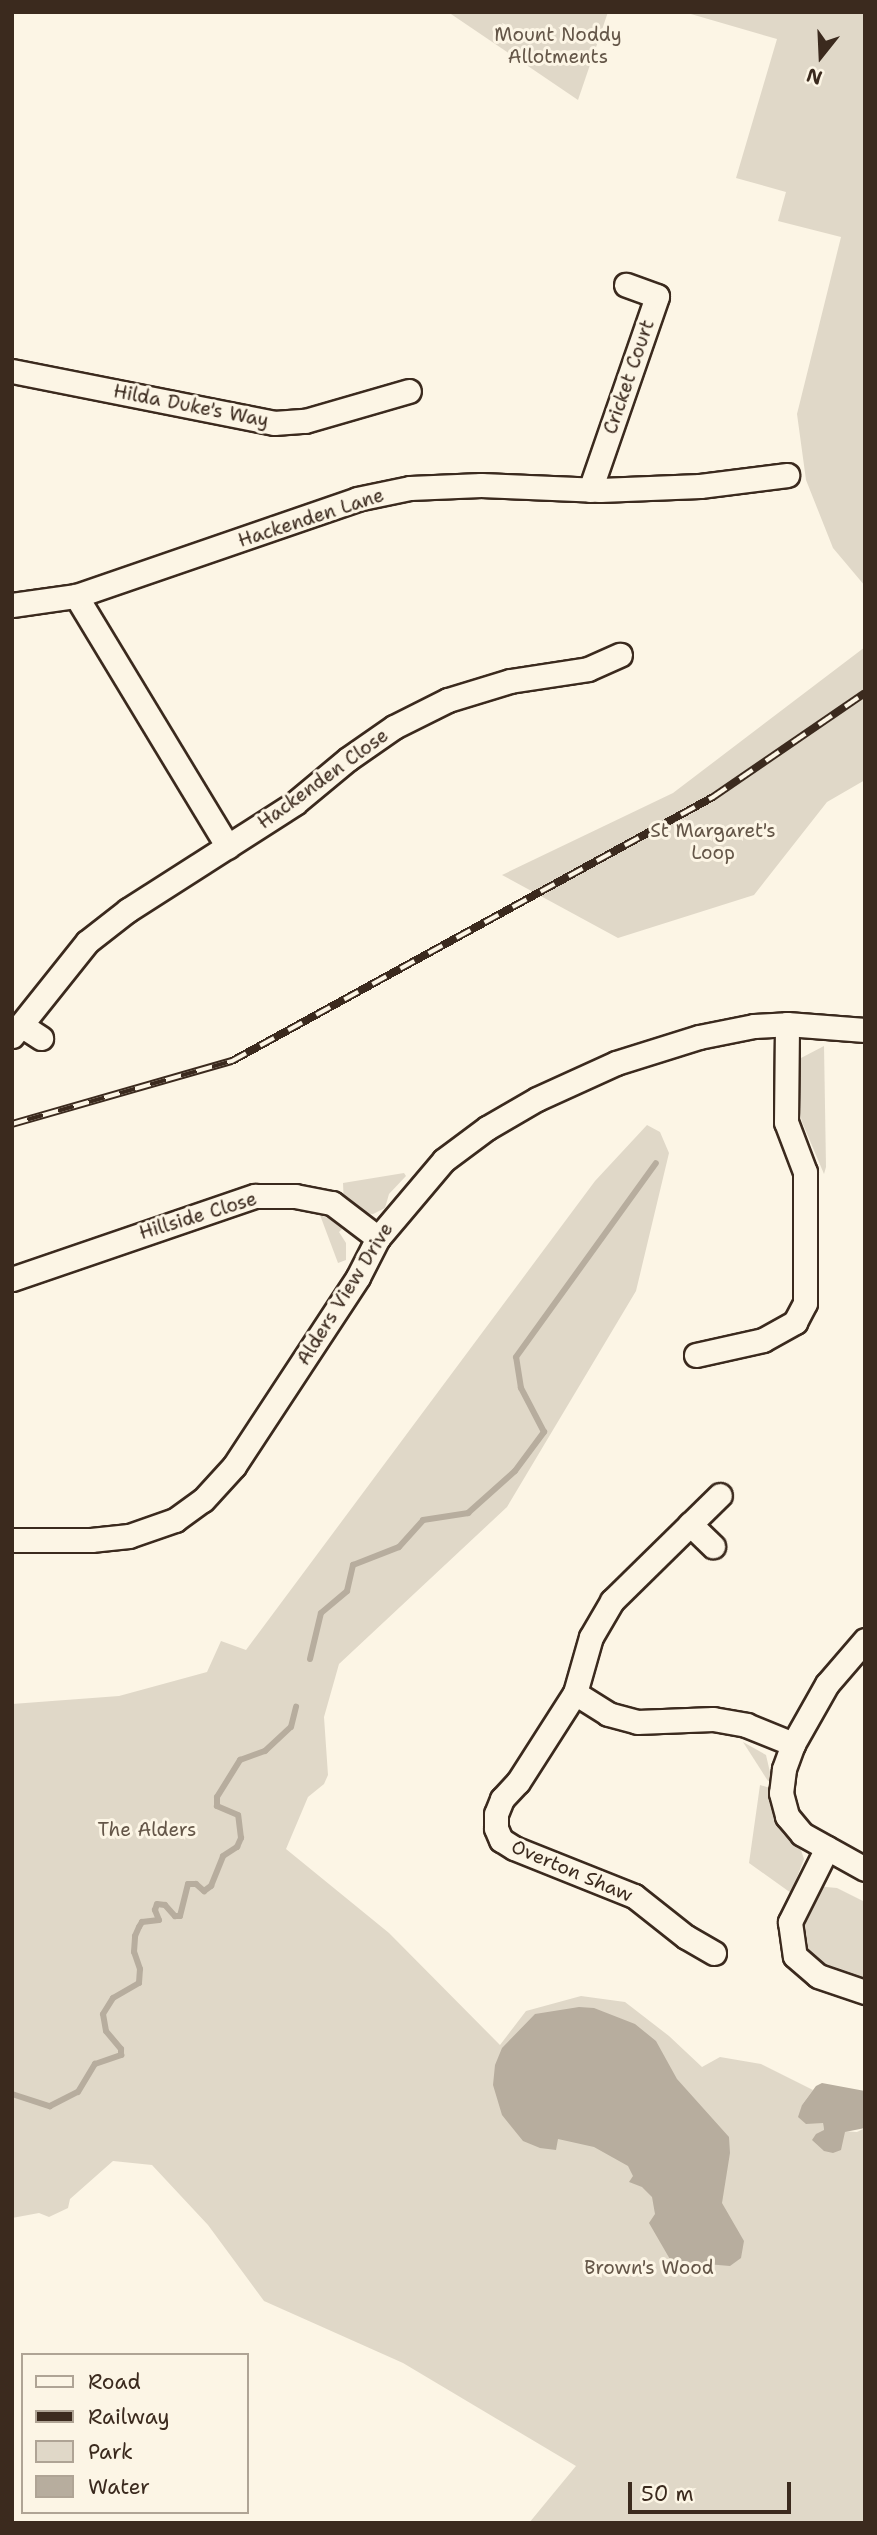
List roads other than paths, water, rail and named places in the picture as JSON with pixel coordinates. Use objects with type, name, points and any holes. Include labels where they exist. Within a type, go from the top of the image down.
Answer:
[{"type":"street","name":"Cricket Court","points":[[590,490],[657,296],[626,285]]},
{"type":"street","name":"Hilda Duke's Way","points":[[12,371],[274,423],[305,421],[409,391]]},
{"type":"street","name":"Hackenden Lane","points":[[12,605],[76,596],[357,499],[410,488],[457,486],[590,490],[700,486],[787,475]]},
{"type":"street","points":[[76,596],[228,847]]},
{"type":"street","name":"Hackenden Close","points":[[41,1038],[17,1030],[88,942],[128,910],[295,803],[348,759],[394,727],[448,700],[510,681],[588,669],[620,655]]},
{"type":"street","points":[[696,1355],[763,1340],[795,1322],[804,1303],[805,1172],[786,1122],[787,1024]]},
{"type":"street","name":"Alders View Drive","points":[[12,1539],[90,1540],[129,1536],[175,1520],[203,1500],[234,1466],[358,1277],[378,1238],[444,1160],[487,1128],[537,1099],[616,1063],[699,1037],[754,1026],[787,1024],[865,1030]]},
{"type":"street","name":"Hillside Close","points":[[12,1279],[255,1196],[295,1196],[332,1203],[378,1238]]},
{"type":"street","name":"Overton Shaw","points":[[714,1953],[686,1937],[634,1896],[501,1840],[496,1828],[496,1814],[502,1799],[518,1782],[575,1693],[591,1637],[612,1601],[720,1495]]},
{"type":"street","points":[[690,1524],[713,1546]]},
{"type":"street","points":[[865,1640],[827,1684],[793,1744],[783,1769],[781,1793],[787,1816],[802,1834],[865,1869]]},
{"type":"street","points":[[575,1693],[608,1714],[637,1722],[713,1719],[746,1725],[793,1744]]},
{"type":"street","points":[[827,1848],[790,1922],[795,1956],[818,1976],[865,1992]]},
{"type":"water","points":[[579,2007],[594,2008],[635,2024],[656,2041],[677,2079],[729,2137],[730,2153],[722,2203],[744,2241],[741,2258],[730,2266],[671,2261],[649,2223],[655,2214],[652,2197],[642,2187],[629,2182],[633,2176],[628,2166],[594,2147],[558,2139],[556,2150],[540,2148],[523,2141],[502,2115],[493,2085],[495,2065],[502,2048],[535,2014]]},
{"type":"water","points":[[822,2083],[865,2091],[865,2128],[845,2132],[841,2150],[833,2153],[824,2151],[812,2140],[824,2130],[823,2123],[806,2124],[798,2117],[802,2105],[816,2086]]},
{"type":"waterway","points":[[310,1659],[321,1613],[347,1591],[353,1565],[399,1547],[423,1520],[468,1513],[515,1471],[544,1432],[521,1388],[516,1357],[656,1163]]},
{"type":"waterway","points":[[12,2094],[50,2106],[78,2092],[95,2064],[121,2055],[121,2049],[106,2031],[103,2014],[113,1998],[139,1983],[140,1969],[134,1952],[135,1936],[139,1927],[142,1922],[159,1920],[155,1910],[157,1904],[165,1905],[175,1916],[180,1916],[188,1884],[196,1884],[204,1891],[211,1886],[223,1856],[237,1847],[241,1838],[238,1815],[217,1806],[217,1797],[240,1760],[265,1751],[291,1727],[296,1707]]},
{"type":"railway","points":[[12,1124],[232,1061],[713,797],[865,693]]},
{"type":"park label","name":"Mount Noddy Allotments","points":[[558,46]]},
{"type":"park label","name":"St Margaret's Loop","points":[[713,842]]},
{"type":"park label","name":"The Alders","points":[[147,1830]]},
{"type":"park label","name":"Brown's Wood","points":[[649,2268]]}]
